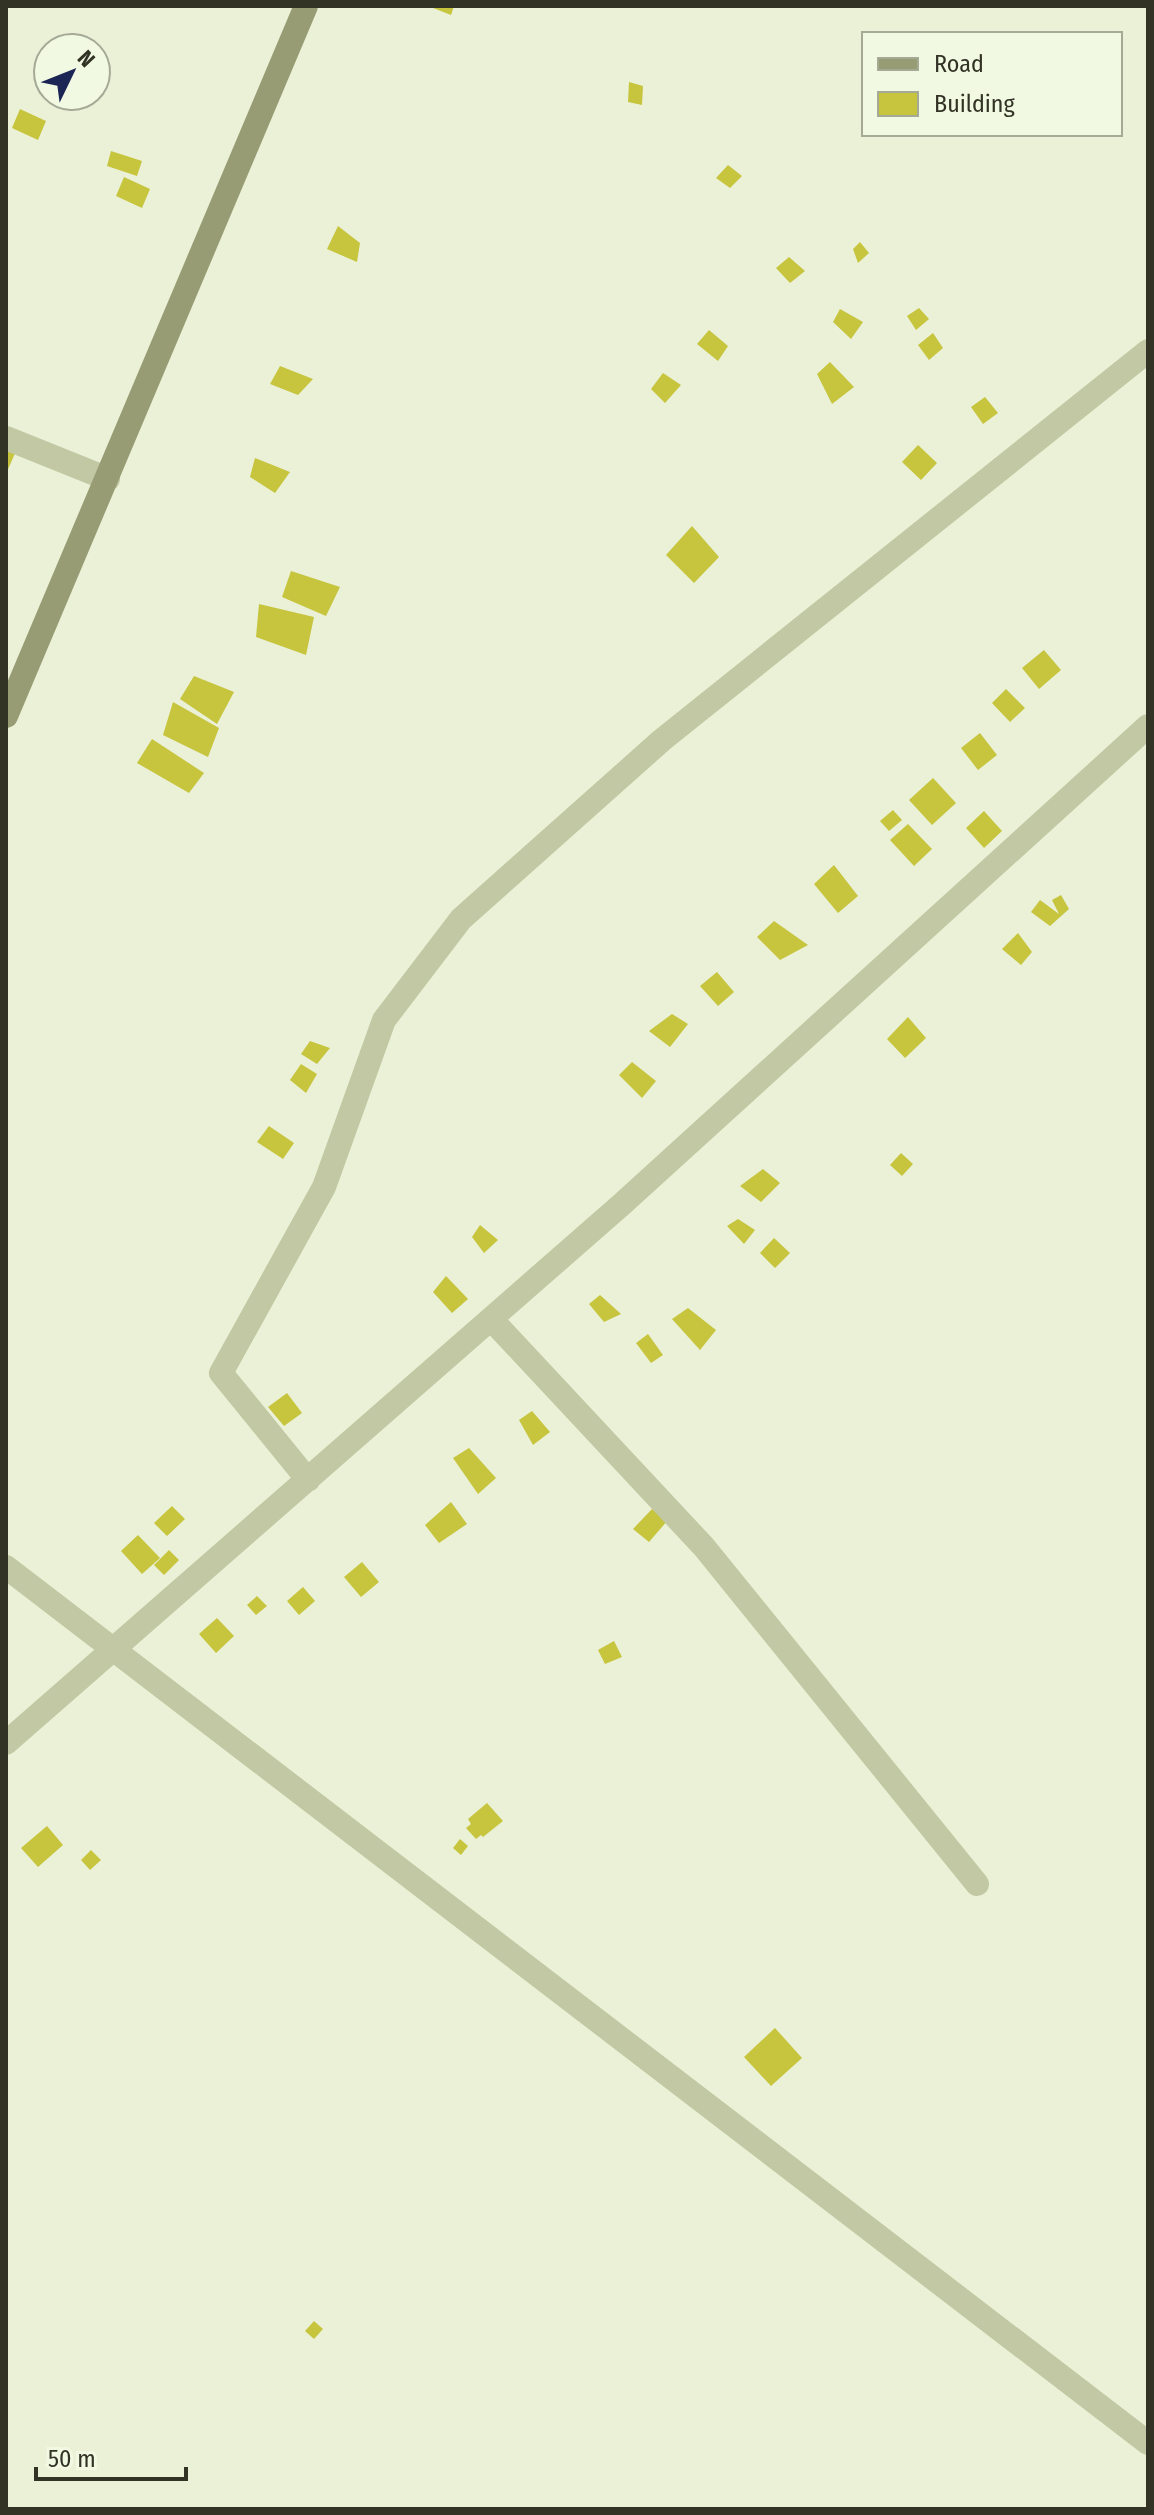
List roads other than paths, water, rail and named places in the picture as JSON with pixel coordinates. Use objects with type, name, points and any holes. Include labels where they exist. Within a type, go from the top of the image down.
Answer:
[{"type":"main road","points":[[6,716],[306,6]]},
{"type":"street","points":[[308,1480],[221,1373],[324,1187],[384,1020],[461,919],[662,740],[1148,351]]},
{"type":"street","points":[[6,438],[108,479]]},
{"type":"street","points":[[6,1743],[116,1651],[491,1319],[1148,726]]},
{"type":"street","points":[[491,1319],[704,1547],[977,1884]]},
{"type":"street","points":[[6,1567],[1148,2443]]}]
